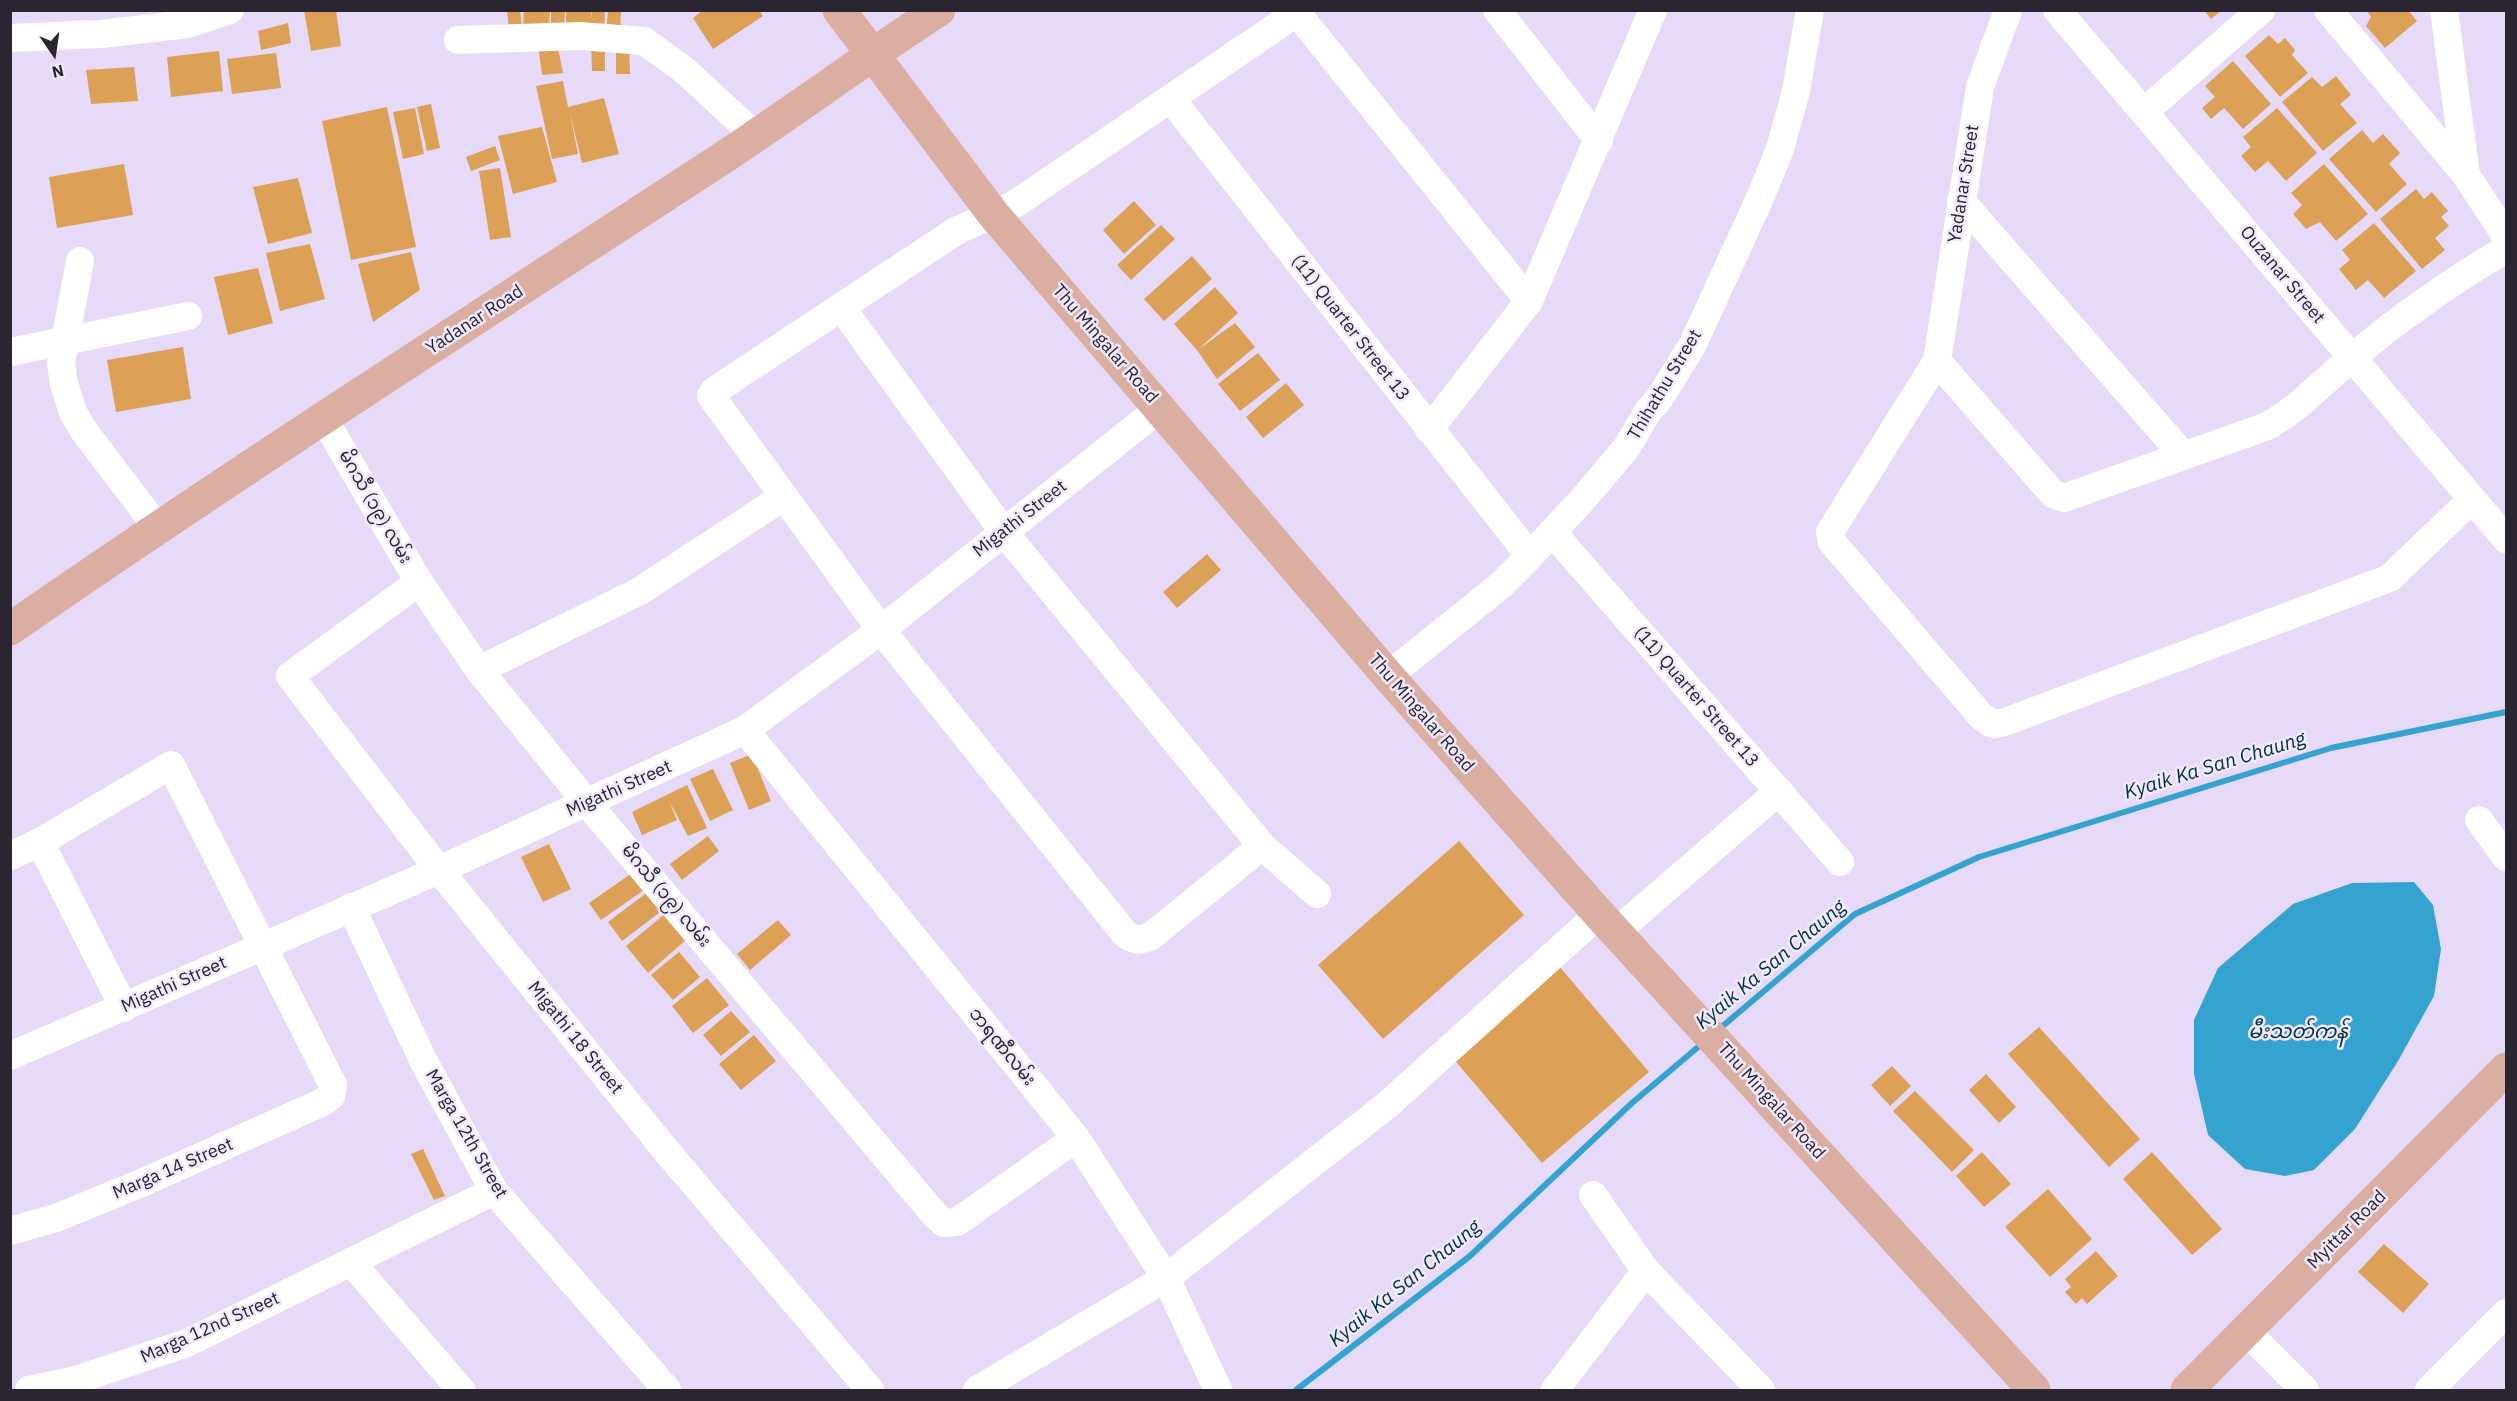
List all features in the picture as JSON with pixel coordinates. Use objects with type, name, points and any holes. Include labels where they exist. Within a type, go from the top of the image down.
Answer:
[{"type":"main road","name":"Thu Mingalar Road","points":[[839,10],[994,215],[1388,676],[1608,923],[2034,1390]]},
{"type":"main road","name":"Yadanar Road","points":[[10,629],[157,527],[756,136],[872,53],[939,10]]},
{"type":"main road","name":"Myittar Road","points":[[2187,1390],[2506,1069]]},
{"type":"street","points":[[10,38],[101,34],[230,10]]},
{"type":"street","points":[[1497,10],[1599,141]]},
{"type":"street","points":[[1429,430],[1529,301],[1653,10]]},
{"type":"street","name":"Thihathu Street","points":[[1388,676],[1501,585],[1584,498],[1627,447],[1692,346],[1780,149],[1796,91],[1810,10]]},
{"type":"street","name":"Yadanar Street","points":[[1936,361],[1980,87],[2008,10]]},
{"type":"street","name":"Ouzanar Street","points":[[2057,10],[2506,539]]},
{"type":"street","points":[[2144,112],[2261,10]]},
{"type":"street","points":[[2328,10],[2466,175],[2506,236]]},
{"type":"street","points":[[2444,10],[2466,175]]},
{"type":"street","points":[[1262,846],[1150,937],[1137,940],[1126,935],[881,630],[711,396],[714,391],[956,231],[1015,204],[1299,12],[1529,301]]},
{"type":"street","points":[[459,40],[580,36],[644,41],[684,70],[756,136]]},
{"type":"street","name":"(11) Quarter Street 13","points":[[1171,99],[1530,556]]},
{"type":"street","points":[[1961,201],[2184,455]]},
{"type":"street","points":[[2472,499],[2390,578],[2002,723],[1992,724],[1981,716],[1832,542],[1830,532],[1936,361],[2058,498],[2070,497],[2265,427],[2283,418],[2352,357],[2455,280],[2506,249]]},
{"type":"street","points":[[80,261],[61,363],[64,384],[73,412],[101,456],[157,527]]},
{"type":"street","points":[[841,307],[1003,531],[1262,846],[1317,894]]},
{"type":"street","points":[[10,352],[188,316]]},
{"type":"street","name":"Migathi Street","points":[[10,1056],[439,870],[745,730],[881,630],[1160,408]]},
{"type":"street","name":"မိဂသီ (၁၉) လမ်း","points":[[324,419],[419,582],[479,669],[588,803],[927,1206],[944,1222],[957,1222],[1076,1138]]},
{"type":"street","points":[[479,669],[633,595],[783,497]]},
{"type":"street","name":"(11) Quarter Street 13","points":[[1552,532],[1840,862]]},
{"type":"street","name":"Migathi 18 Street","points":[[419,582],[290,676],[439,870],[668,1152],[870,1390]]},
{"type":"street","name":"ဘရဏီလမ်း","points":[[745,730],[1076,1138],[1166,1278],[1218,1390]]},
{"type":"street","points":[[10,856],[40,842],[171,765],[260,946]]},
{"type":"street","points":[[977,1390],[1166,1278],[1386,1106],[1608,923],[1779,791]]},
{"type":"street","points":[[2479,820],[2506,857]]},
{"type":"street","points":[[40,842],[124,1008]]},
{"type":"street","name":"Marga 12th Street","points":[[351,907],[423,1060],[494,1191],[666,1390]]},
{"type":"street","name":"Marga 14 Street","points":[[10,1232],[66,1214],[144,1182],[271,1126],[332,1096],[333,1085],[260,946]]},
{"type":"street","name":"Marga 12nd Street","points":[[29,1390],[76,1380],[187,1343],[494,1191]]},
{"type":"street","points":[[1593,1195],[1646,1271],[1761,1390]]},
{"type":"street","points":[[351,1262],[461,1390]]},
{"type":"street","points":[[1555,1390],[1646,1271]]},
{"type":"street","points":[[2429,1390],[2506,1313]]},
{"type":"street","points":[[2246,1331],[2305,1390]]},
{"type":"water","name":"မီးသတ်ကန်","points":[[2414,882],[2433,905],[2441,949],[2434,996],[2398,1061],[2355,1129],[2314,1170],[2285,1176],[2245,1169],[2208,1135],[2194,1074],[2194,1020],[2218,968],[2293,904],[2352,883]]},
{"type":"building","points":[[304,10],[336,10],[341,46],[311,51]]},
{"type":"building","points":[[507,10],[520,10],[522,29],[509,31]]},
{"type":"building","points":[[524,10],[550,10],[549,28],[523,26]]},
{"type":"building","points":[[551,10],[565,10],[564,31],[551,32]]},
{"type":"building","points":[[566,10],[591,10],[591,18],[592,10],[605,10],[604,34],[566,33]]},
{"type":"building","points":[[608,10],[621,10],[620,36],[606,35]]},
{"type":"building","points":[[703,10],[759,10],[763,16],[713,49],[693,18]]},
{"type":"building","points":[[2204,10],[2222,10],[2211,19]]},
{"type":"building","points":[[2366,10],[2408,10],[2417,21],[2385,48],[2366,26],[2371,17]]},
{"type":"building","points":[[288,23],[291,43],[261,50],[258,31]]},
{"type":"building","points":[[2269,35],[2278,44],[2285,38],[2295,50],[2292,55],[2308,73],[2280,97],[2245,56]]},
{"type":"building","points":[[591,42],[605,42],[605,71],[592,71]]},
{"type":"building","points":[[557,43],[563,73],[542,75],[538,44]]},
{"type":"building","points":[[616,45],[629,45],[630,74],[616,74]]},
{"type":"building","points":[[219,51],[223,91],[171,97],[167,57]]},
{"type":"building","points":[[276,53],[281,88],[232,94],[227,59]]},
{"type":"building","points":[[2233,61],[2271,104],[2243,129],[2224,108],[2211,119],[2202,108],[2215,97],[2205,86]]},
{"type":"building","points":[[134,67],[138,101],[91,104],[86,70]]},
{"type":"building","points":[[2336,76],[2351,95],[2340,104],[2357,123],[2323,151],[2282,102],[2312,77],[2322,87]]},
{"type":"building","points":[[563,81],[568,107],[604,98],[619,154],[582,163],[570,113],[578,154],[552,159],[536,86]]},
{"type":"building","points":[[431,104],[440,148],[427,151],[417,107]]},
{"type":"building","points":[[387,107],[416,247],[351,260],[322,121]]},
{"type":"building","points":[[415,108],[424,154],[403,159],[393,112]]},
{"type":"building","points":[[2277,108],[2317,153],[2286,181],[2268,161],[2255,172],[2241,156],[2251,147],[2243,137]]},
{"type":"building","points":[[542,127],[557,182],[513,194],[498,136]]},
{"type":"building","points":[[2362,130],[2373,143],[2383,134],[2400,153],[2389,164],[2407,184],[2376,212],[2329,159]]},
{"type":"building","points":[[495,146],[500,160],[471,171],[466,157]]},
{"type":"building","points":[[124,164],[133,215],[57,228],[49,177]]},
{"type":"building","points":[[2324,164],[2368,214],[2336,241],[2320,222],[2306,229],[2293,214],[2302,205],[2291,193]]},
{"type":"building","points":[[500,168],[511,237],[490,240],[479,171]]},
{"type":"building","points":[[298,178],[312,233],[268,244],[253,187]]},
{"type":"building","points":[[2416,189],[2424,199],[2432,192],[2448,211],[2441,217],[2449,226],[2435,238],[2445,250],[2422,269],[2380,219]]},
{"type":"building","points":[[1134,201],[1156,225],[1124,254],[1103,230]]},
{"type":"building","points":[[2374,223],[2416,271],[2384,298],[2368,280],[2356,290],[2339,269],[2350,260],[2342,250]]},
{"type":"building","points":[[1161,225],[1175,239],[1131,280],[1117,265]]},
{"type":"building","points":[[310,244],[325,299],[280,311],[266,253]]},
{"type":"building","points":[[411,252],[420,290],[373,322],[358,264]]},
{"type":"building","points":[[1192,256],[1212,279],[1164,321],[1144,299]]},
{"type":"building","points":[[258,268],[273,323],[228,335],[214,277]]},
{"type":"building","points":[[1215,287],[1238,313],[1199,349],[1235,323],[1255,347],[1217,379],[1197,350],[1174,324]]},
{"type":"building","points":[[183,347],[191,399],[116,412],[107,360]]},
{"type":"building","points":[[1258,353],[1280,380],[1240,411],[1218,384]]},
{"type":"building","points":[[1286,383],[1304,405],[1263,438],[1246,417]]},
{"type":"building","points":[[1207,554],[1221,570],[1177,608],[1163,592]]},
{"type":"building","points":[[752,754],[771,801],[749,810],[730,763]]},
{"type":"building","points":[[713,769],[733,810],[710,821],[690,779]]},
{"type":"building","points":[[687,785],[707,828],[688,836],[669,801],[677,820],[642,835],[632,812]]},
{"type":"building","points":[[708,836],[719,851],[682,880],[670,864]]},
{"type":"building","points":[[1459,841],[1524,915],[1383,1039],[1318,965]]},
{"type":"building","points":[[549,844],[571,889],[543,902],[521,857]]},
{"type":"building","points":[[632,873],[644,890],[601,920],[589,903]]},
{"type":"building","points":[[649,891],[663,910],[622,941],[608,922]]},
{"type":"building","points":[[666,913],[687,939],[648,973],[626,946]]},
{"type":"building","points":[[778,920],[791,935],[750,970],[737,954]]},
{"type":"building","points":[[679,952],[700,977],[673,1000],[651,975]]},
{"type":"building","points":[[1559,966],[1649,1072],[1542,1163],[1452,1057]]},
{"type":"building","points":[[707,978],[729,1005],[693,1033],[672,1006]]},
{"type":"building","points":[[731,1011],[750,1032],[721,1056],[703,1035]]},
{"type":"building","points":[[2039,1027],[2140,1139],[2109,1167],[2008,1054]]},
{"type":"building","points":[[754,1035],[776,1061],[741,1090],[719,1064]]},
{"type":"building","points":[[1892,1066],[1911,1086],[1890,1106],[1871,1085]]},
{"type":"building","points":[[1986,1074],[2016,1107],[1999,1123],[1969,1090]]},
{"type":"building","points":[[1915,1091],[1974,1150],[1952,1172],[1893,1111]]},
{"type":"building","points":[[423,1149],[445,1196],[434,1200],[411,1154]]},
{"type":"building","points":[[1982,1152],[2011,1184],[1984,1207],[1956,1176]]},
{"type":"building","points":[[2152,1152],[2222,1229],[2192,1255],[2123,1179]]},
{"type":"building","points":[[2048,1189],[2092,1239],[2050,1277],[2005,1227]]},
{"type":"building","points":[[2384,1244],[2429,1284],[2403,1313],[2358,1272]]},
{"type":"building","points":[[2096,1251],[2118,1276],[2087,1304],[2082,1298],[2076,1304],[2065,1292],[2071,1287],[2065,1279]]},
{"type":"waterway","name":"Kyaik Ka San Chaung","points":[[1718,1030],[1855,914],[1979,857],[2331,748],[2506,712]]},
{"type":"waterway","name":"Kyaik Ka San Chaung","points":[[1296,1390],[1470,1256],[1632,1103],[1704,1042]]}]
